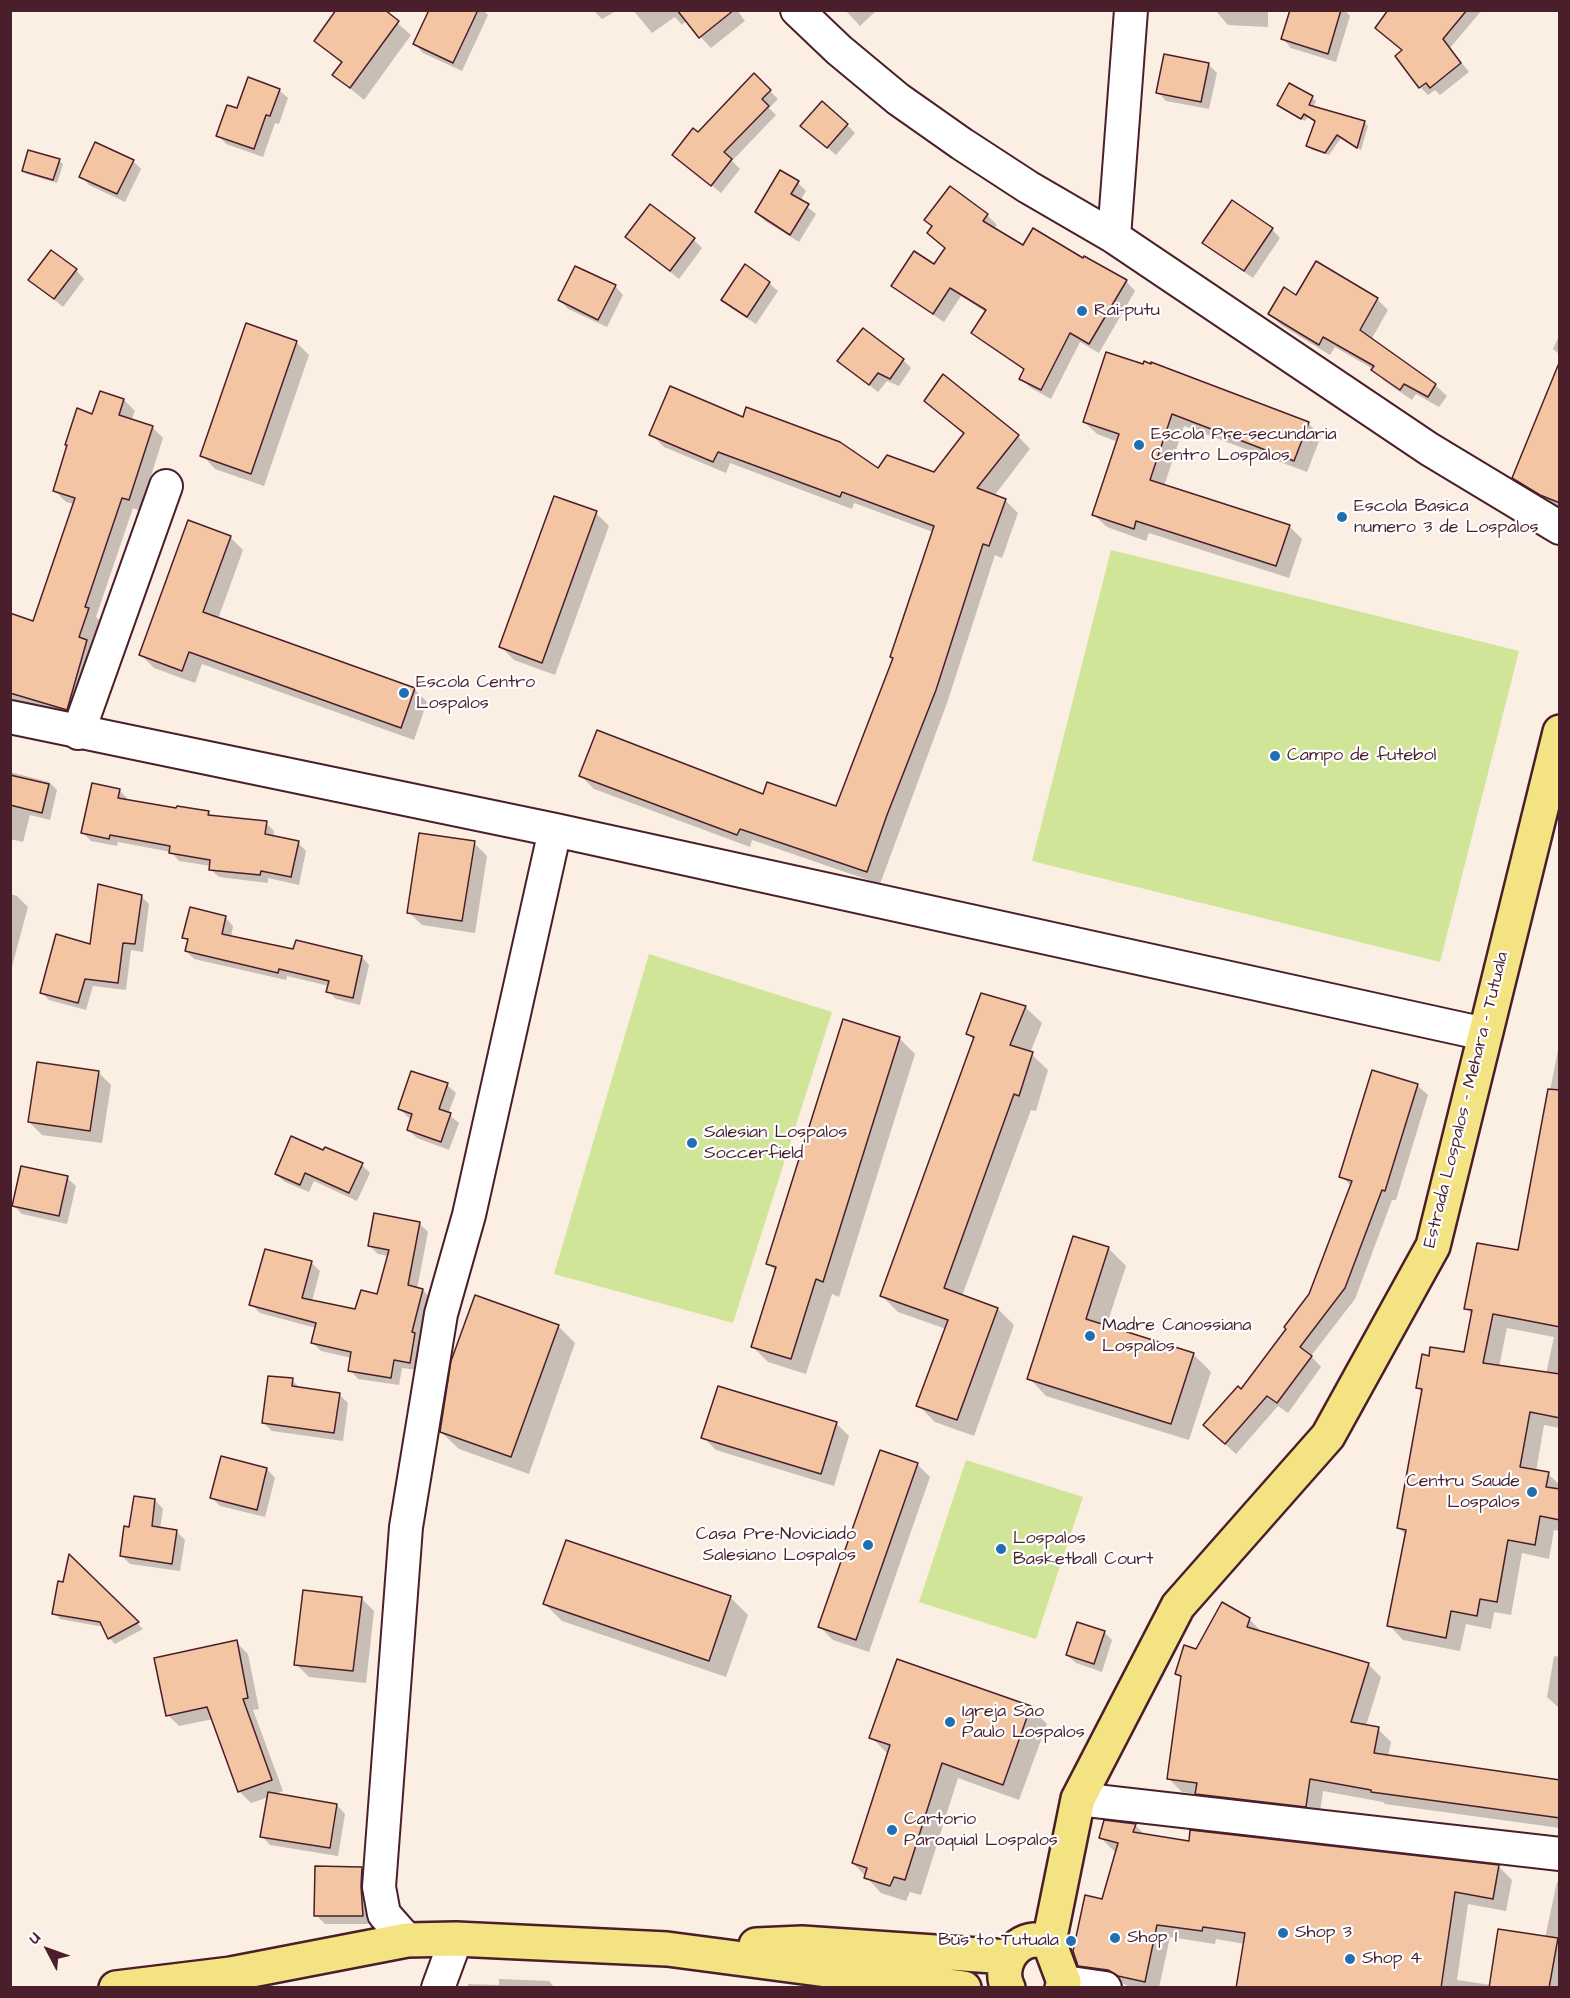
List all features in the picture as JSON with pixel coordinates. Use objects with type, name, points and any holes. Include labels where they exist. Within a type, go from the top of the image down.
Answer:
[{"type":"main road","name":"Estrada Lospalos - Mehara - Tutuala","points":[[1049,1942],[1078,1799],[1178,1606],[1329,1436],[1433,1246],[1560,732]]},
{"type":"main road","points":[[116,1988],[242,1981],[407,1940],[667,1949],[802,1943],[1008,1972],[1019,1945],[1033,1940],[1049,1942],[1063,1985]]},
{"type":"main road","points":[[667,1949],[964,1988]]},
{"type":"street","points":[[797,10],[839,50],[898,99],[1028,187],[1114,237],[1429,449],[1560,528]]},
{"type":"street","points":[[1114,237],[1131,10]]},
{"type":"street","points":[[78,733],[166,486]]},
{"type":"street","points":[[10,717],[78,733],[555,830],[1485,1034]]},
{"type":"street","points":[[407,1940],[384,1914],[379,1887],[406,1527],[441,1314],[468,1215],[555,830]]},
{"type":"street","points":[[1078,1799],[1560,1854]]},
{"type":"street","points":[[438,1988],[456,1940]]},
{"type":"street","points":[[1063,1985],[1105,1988]]},
{"type":"green space","name":"Campo de futebol","points":[[1111,550],[1519,651],[1440,962],[1032,861]]},
{"type":"green space","name":"Salesian Lospalos Soccerfield","points":[[649,954],[832,1012],[733,1323],[554,1274]]},
{"type":"green space","name":"Lospalos Basketball Court","points":[[966,1460],[1083,1497],[1036,1639],[919,1602]]},
{"type":"building","points":[[336,10],[385,10],[399,21],[350,88],[332,75],[342,62],[314,41]]},
{"type":"building","points":[[429,10],[478,10],[453,63],[413,44]]},
{"type":"building","points":[[677,10],[734,10],[699,38]]},
{"type":"building","points":[[1290,10],[1341,10],[1328,54],[1281,39]]},
{"type":"building","points":[[1388,10],[1467,10],[1443,39],[1461,63],[1430,88],[1426,83],[1419,88],[1395,56],[1402,50],[1375,28]]},
{"type":"building","points":[[1164,54],[1209,63],[1201,102],[1156,93]]},
{"type":"building","points":[[754,73],[771,90],[762,99],[769,106],[724,152],[732,159],[711,186],[672,155],[693,128],[698,132]]},
{"type":"building","points":[[248,77],[280,89],[270,116],[266,115],[254,149],[216,136],[227,105],[237,108]]},
{"type":"building","points":[[1289,83],[1313,96],[1309,105],[1365,121],[1357,148],[1337,135],[1325,153],[1306,146],[1315,121],[1304,114],[1301,119],[1277,105]]},
{"type":"building","points":[[822,101],[848,124],[827,148],[800,126]]},
{"type":"building","points":[[95,142],[134,160],[117,194],[79,177]]},
{"type":"building","points":[[28,150],[60,159],[53,180],[22,171]]},
{"type":"building","points":[[780,170],[799,181],[791,194],[809,204],[790,235],[755,212]]},
{"type":"building","points":[[950,186],[988,214],[983,221],[1023,245],[1033,228],[1083,258],[1084,256],[1127,280],[1089,344],[1070,333],[1041,390],[1019,379],[1024,369],[971,333],[986,310],[950,288],[933,314],[891,286],[914,251],[934,264],[945,248],[927,233],[932,226],[924,220]]},
{"type":"building","points":[[1232,200],[1273,228],[1244,271],[1202,243]]},
{"type":"building","points":[[650,204],[695,238],[670,271],[625,237]]},
{"type":"building","points":[[51,250],[77,269],[54,299],[28,280]]},
{"type":"building","points":[[1316,261],[1378,298],[1360,330],[1436,384],[1428,397],[1404,384],[1400,390],[1371,370],[1374,366],[1323,337],[1319,345],[1268,314],[1284,287],[1296,295]]},
{"type":"building","points":[[745,264],[770,282],[747,317],[721,300]]},
{"type":"building","points":[[575,266],[616,285],[598,320],[558,300]]},
{"type":"building","points":[[246,323],[297,341],[251,474],[200,456]]},
{"type":"building","points":[[863,328],[904,359],[890,379],[878,373],[869,385],[837,361]]},
{"type":"building","points":[[1106,352],[1143,364],[1144,361],[1151,364],[1151,362],[1309,422],[1294,461],[1172,414],[1150,480],[1290,525],[1276,566],[1136,521],[1134,529],[1092,515],[1119,434],[1083,422]]},
{"type":"building","points":[[1559,363],[1560,503],[1540,495],[1512,478]]},
{"type":"building","points":[[943,374],[1019,435],[977,488],[1006,499],[989,546],[983,544],[936,690],[867,872],[740,829],[737,835],[579,776],[597,730],[763,794],[767,782],[836,806],[893,658],[890,657],[934,526],[842,492],[840,497],[718,452],[713,462],[649,435],[670,386],[743,417],[746,407],[840,442],[878,468],[887,455],[934,472],[964,433],[924,401]]},
{"type":"building","points":[[100,391],[124,399],[119,415],[153,426],[129,500],[122,498],[85,607],[89,608],[79,637],[87,640],[67,710],[10,693],[10,613],[33,621],[75,498],[53,491],[67,445],[65,445],[77,408],[92,414]]},
{"type":"building","points":[[554,496],[597,511],[542,663],[499,647]]},
{"type":"building","points":[[188,520],[231,536],[203,612],[415,688],[401,728],[189,652],[182,671],[139,655]]},
{"type":"building","points":[[10,775],[49,784],[42,813],[10,805]]},
{"type":"building","points":[[92,783],[120,789],[118,798],[209,811],[208,815],[267,821],[265,834],[299,841],[291,877],[261,871],[260,875],[209,870],[210,860],[169,853],[170,846],[110,835],[109,839],[81,833]]},
{"type":"building","points":[[419,833],[475,841],[462,921],[407,913]]},
{"type":"building","points":[[98,884],[142,895],[135,944],[123,943],[118,983],[85,979],[78,1003],[40,993],[56,934],[90,944]]},
{"type":"building","points":[[190,907],[226,916],[222,934],[293,949],[296,940],[362,956],[353,998],[326,992],[329,981],[279,969],[278,973],[185,951],[188,939],[182,938]]},
{"type":"building","points":[[981,993],[1026,1006],[1010,1045],[1033,1052],[1019,1096],[1014,1094],[944,1288],[998,1308],[957,1420],[916,1406],[948,1320],[880,1296],[974,1037],[966,1034]]},
{"type":"building","points":[[843,1019],[900,1037],[823,1282],[816,1279],[791,1359],[751,1347],[776,1267],[766,1264]]},
{"type":"building","points":[[37,1062],[99,1071],[90,1131],[28,1122]]},
{"type":"building","points":[[1372,1070],[1418,1084],[1385,1191],[1382,1190],[1345,1288],[1300,1347],[1312,1356],[1277,1403],[1267,1396],[1225,1444],[1203,1425],[1238,1386],[1241,1389],[1309,1294],[1352,1181],[1339,1177]]},
{"type":"building","points":[[411,1071],[448,1083],[439,1109],[451,1113],[441,1142],[407,1130],[412,1114],[398,1109]]},
{"type":"building","points":[[1548,1089],[1560,1090],[1560,1327],[1493,1314],[1483,1363],[1560,1374],[1560,1418],[1530,1412],[1520,1467],[1549,1472],[1546,1487],[1560,1489],[1560,1520],[1540,1516],[1535,1545],[1508,1540],[1497,1602],[1480,1599],[1477,1616],[1451,1611],[1446,1638],[1387,1626],[1406,1530],[1397,1528],[1422,1389],[1416,1388],[1422,1354],[1429,1356],[1430,1347],[1464,1352],[1472,1310],[1464,1309],[1477,1243],[1518,1250]]},
{"type":"building","points":[[291,1136],[323,1150],[325,1147],[363,1163],[349,1193],[305,1173],[300,1185],[275,1174]]},
{"type":"building","points":[[21,1166],[68,1176],[59,1216],[12,1206]]},
{"type":"building","points":[[374,1213],[420,1222],[408,1285],[423,1289],[412,1332],[415,1333],[410,1363],[394,1360],[391,1378],[348,1371],[351,1352],[311,1343],[316,1323],[249,1305],[265,1249],[312,1261],[302,1298],[355,1309],[361,1290],[377,1294],[389,1250],[368,1246]]},
{"type":"building","name":"Madre Canossiana Lospalos","points":[[1073,1236],[1109,1247],[1086,1319],[1194,1353],[1171,1424],[1027,1379]]},
{"type":"building","points":[[475,1295],[559,1325],[511,1457],[440,1432],[451,1361]]},
{"type":"building","points":[[268,1376],[293,1378],[292,1386],[340,1393],[334,1433],[262,1423]]},
{"type":"building","points":[[718,1386],[837,1422],[821,1474],[701,1438]]},
{"type":"building","name":"Casa Pre-Noviciado Salesiano Lospalos","points":[[880,1450],[918,1463],[856,1640],[818,1627]]},
{"type":"building","points":[[221,1456],[267,1468],[257,1510],[210,1498]]},
{"type":"building","points":[[134,1496],[155,1499],[152,1526],[177,1530],[172,1564],[120,1556],[124,1526],[129,1527]]},
{"type":"building","points":[[566,1540],[731,1596],[709,1661],[543,1604]]},
{"type":"building","points":[[69,1554],[139,1622],[108,1639],[100,1622],[52,1614],[58,1581],[63,1582]]},
{"type":"building","points":[[303,1590],[362,1597],[353,1671],[294,1665]]},
{"type":"building","points":[[1222,1602],[1250,1618],[1247,1627],[1369,1663],[1351,1722],[1379,1727],[1374,1753],[1560,1780],[1560,1818],[1371,1792],[1371,1790],[1310,1779],[1306,1807],[1195,1794],[1197,1783],[1167,1779],[1181,1676],[1175,1674],[1184,1645],[1196,1649]]},
{"type":"building","points":[[1077,1622],[1105,1631],[1094,1664],[1066,1655]]},
{"type":"building","points":[[237,1640],[248,1698],[243,1699],[272,1780],[238,1792],[207,1707],[166,1716],[154,1658]]},
{"type":"building","name":"Igreja Sao Paulo Lospalos","points":[[897,1659],[1031,1706],[1003,1785],[942,1763],[905,1880],[894,1877],[890,1886],[864,1878],[867,1868],[852,1863],[890,1745],[869,1738]]},
{"type":"building","points":[[268,1792],[337,1804],[330,1848],[260,1837]]},
{"type":"building","points":[[1104,1820],[1136,1824],[1133,1832],[1189,1841],[1190,1830],[1499,1865],[1493,1899],[1455,1892],[1441,1988],[1236,1988],[1245,1933],[1203,1927],[1202,1931],[1157,1925],[1145,1982],[1118,1976],[1108,1970],[1078,1966],[1073,1951],[1085,1895],[1102,1899],[1118,1843],[1099,1838]]},
{"type":"building","points":[[315,1866],[362,1867],[363,1916],[314,1916]]},
{"type":"building","points":[[1498,1929],[1558,1938],[1549,1988],[1489,1988]]},
{"type":"place","name":"Rai-putu","points":[[1082,311]]},
{"type":"place","name":"Escola Pre-secundaria Centro Lospalos","points":[[1139,445]]},
{"type":"place","name":"Escola Basica numero 3 de Lospalos","points":[[1342,517]]},
{"type":"place","name":"Escola Centro Lospalos","points":[[404,693]]},
{"type":"place","name":"Campo de futebol","points":[[1275,756]]},
{"type":"place","name":"Salesian Lospalos Soccerfield","points":[[692,1143]]},
{"type":"place","name":"Madre Canossiana Lospalos","points":[[1090,1336]]},
{"type":"place","name":"Centru Saude Lospalos","points":[[1532,1492]]},
{"type":"place","name":"Casa Pre-Noviciado Salesiano Lospalos","points":[[868,1545]]},
{"type":"place","name":"Lospalos Basketball Court","points":[[1001,1549]]},
{"type":"place","name":"Igreja Sao Paulo Lospalos","points":[[950,1722]]},
{"type":"place","name":"Cartorio Paroquial Lospalos","points":[[892,1830]]},
{"type":"place","name":"Shop 3","points":[[1283,1933]]},
{"type":"place","name":"Shop 1","points":[[1115,1938]]},
{"type":"place","name":"Bus to Tutuala","points":[[1071,1941]]},
{"type":"place","name":"Shop 4","points":[[1350,1959]]}]
